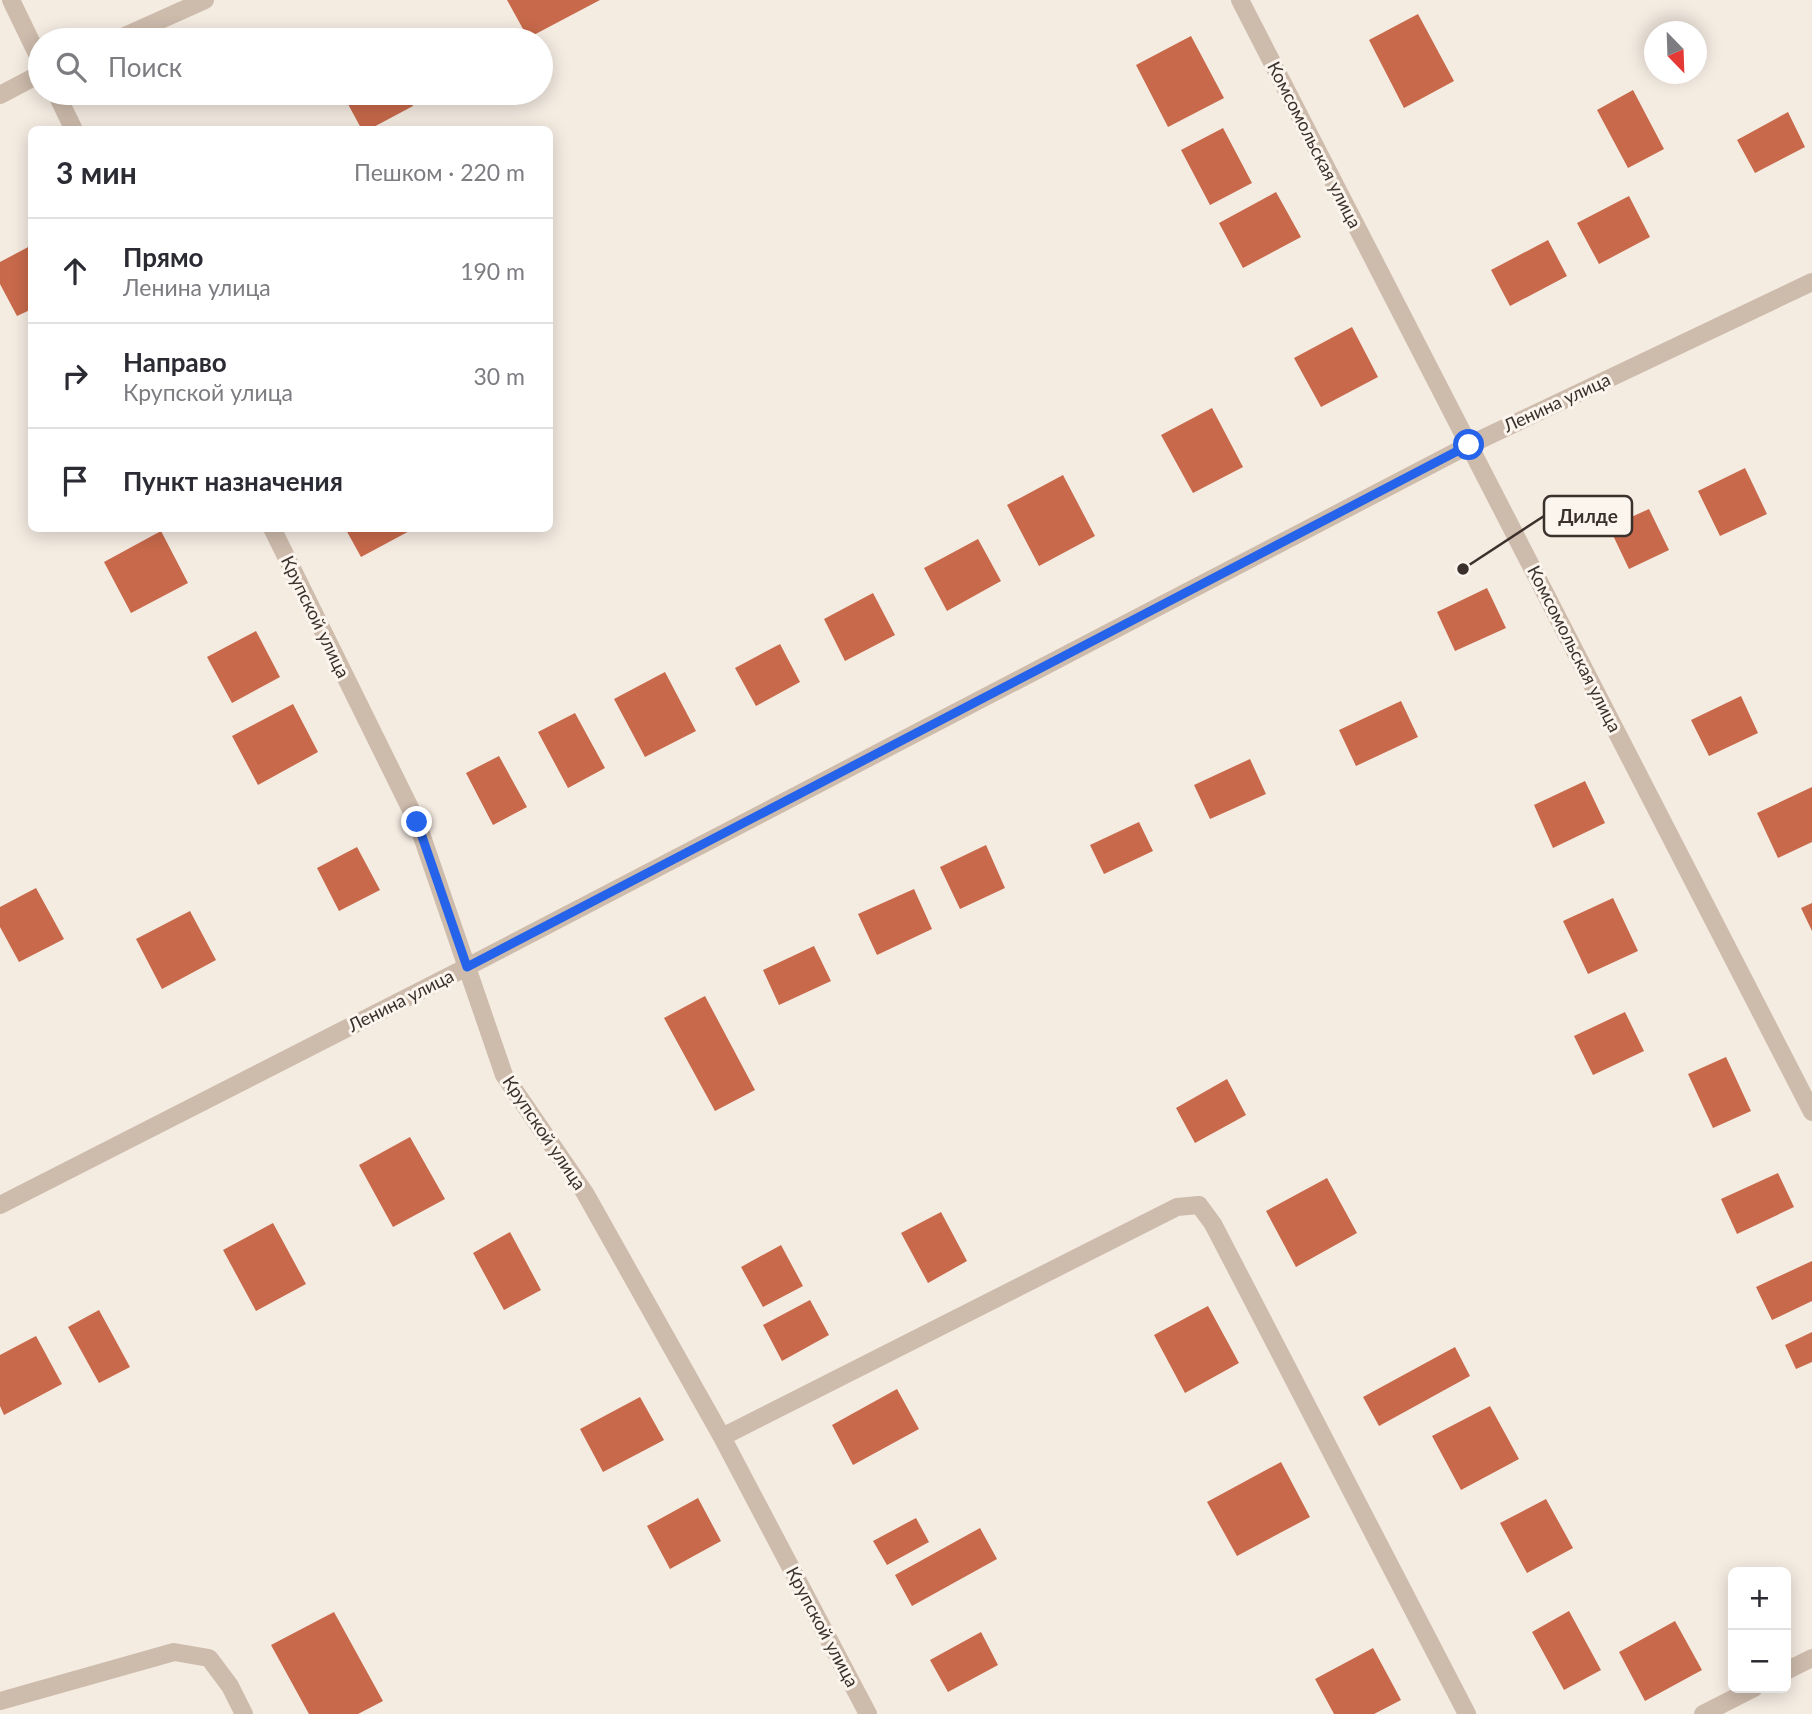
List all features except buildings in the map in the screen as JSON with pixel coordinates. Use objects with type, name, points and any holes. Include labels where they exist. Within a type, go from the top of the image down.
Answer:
[{"type":"street","points":[[11,0],[28,36]]},
{"type":"street","points":[[143,28],[205,0]]},
{"type":"street","name":"Комсомольская улица","points":[[1240,0],[1812,1112]]},
{"type":"street","points":[[0,95],[28,80]]},
{"type":"street","points":[[62,105],[72,126]]},
{"type":"street","name":"Ленина улица","points":[[0,1205],[467,967],[1469,445],[1812,282]]},
{"type":"street","name":"Крупской улица","points":[[274,532],[417,822],[504,1075],[585,1194],[722,1437],[868,1714]]},
{"type":"street","points":[[722,1437],[1177,1207],[1199,1205],[1220,1236],[1467,1714]]},
{"type":"street","points":[[0,1701],[174,1652],[209,1658],[230,1686],[244,1714]]},
{"type":"street","points":[[1791,1668],[1812,1658]]},
{"type":"street","points":[[1703,1714],[1744,1693]]},
{"type":"place","name":"Дилде","points":[[1463,569]]},
{"type":"route","points":[[417,822],[467,967],[1469,445]]}]
